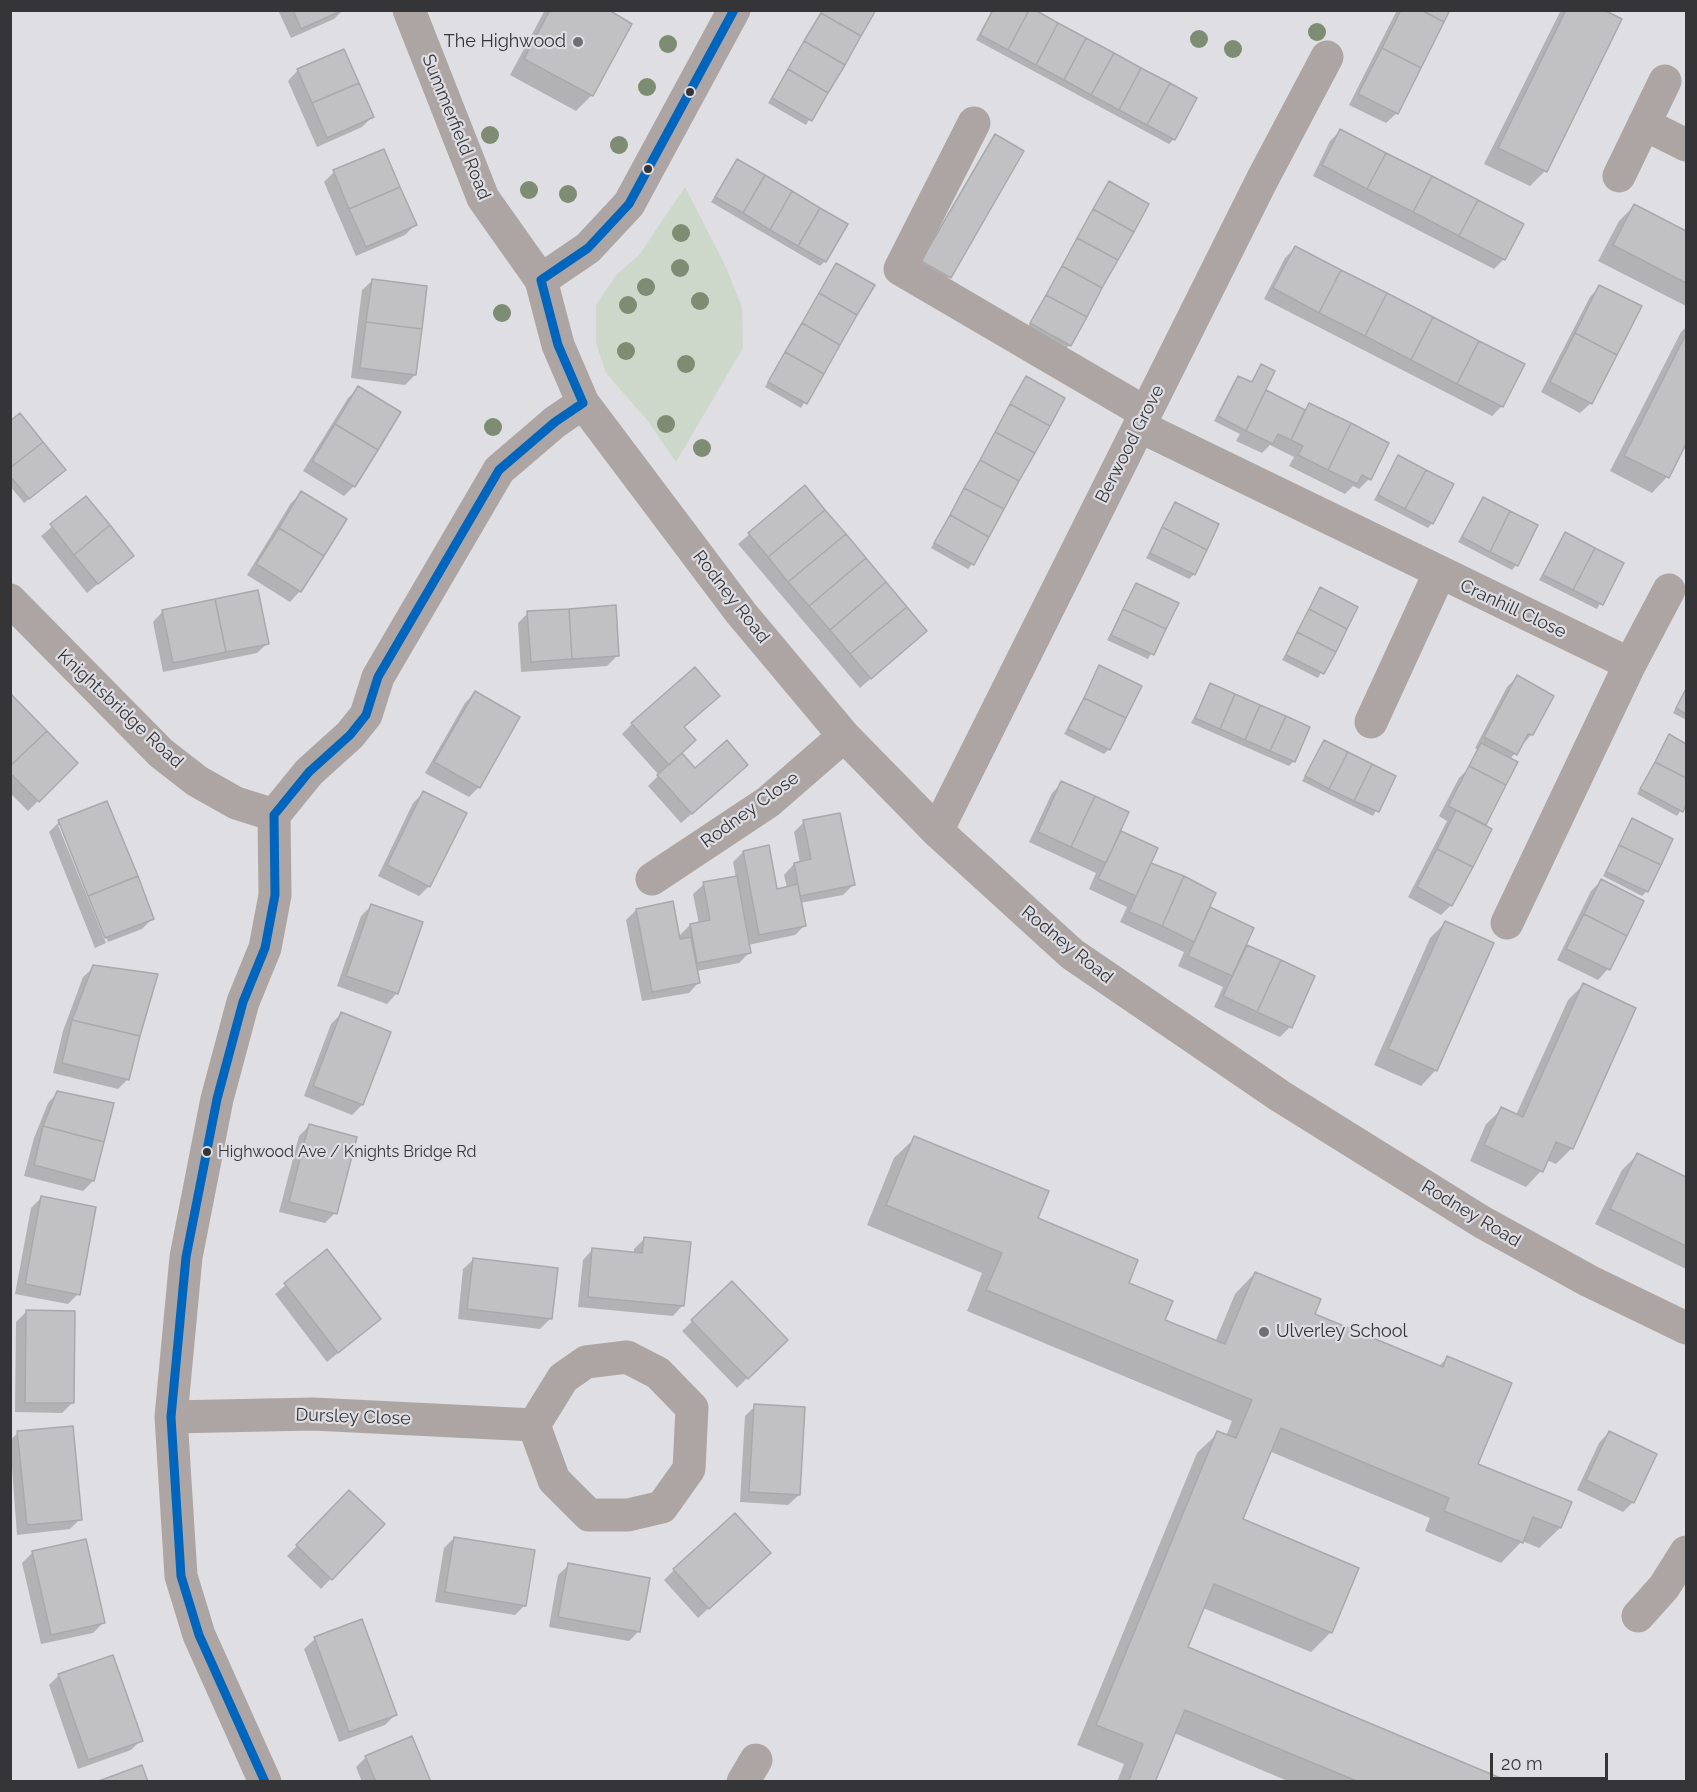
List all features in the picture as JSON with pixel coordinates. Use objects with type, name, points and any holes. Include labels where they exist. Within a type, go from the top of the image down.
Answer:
[{"type":"street","name":"Summerfield Road","points":[[409,10],[483,198],[541,280],[558,345],[583,403]]},
{"type":"street","points":[[541,280],[588,248],[629,204],[734,10]]},
{"type":"street","name":"Berwood Grove","points":[[937,831],[1262,180],[1327,57]]},
{"type":"street","points":[[1619,176],[1665,81]]},
{"type":"street","name":"Cranhill Close","points":[[974,123],[900,269],[1142,420],[1440,574],[1630,664]]},
{"type":"street","points":[[1644,124],[1686,145]]},
{"type":"street","points":[[265,1782],[199,1635],[181,1576],[171,1418],[186,1257],[215,1110],[243,1002],[265,948],[271,916],[274,895],[274,815],[309,772],[350,735],[366,715],[378,677],[499,470],[555,422],[583,403]]},
{"type":"street","name":"Rodney Road","points":[[583,403],[741,613],[844,736],[937,831],[1072,954],[1280,1096],[1482,1222],[1589,1281],[1686,1328]]},
{"type":"street","points":[[1371,722],[1440,574]]},
{"type":"street","points":[[1507,923],[1630,664],[1669,590]]},
{"type":"street","name":"Knightsbridge Road","points":[[10,600],[161,753],[197,781],[236,803],[274,815]]},
{"type":"street","name":"Rodney Close","points":[[652,879],[768,802],[844,736]]},
{"type":"street","points":[[627,1357],[658,1372],[692,1408],[689,1469],[662,1507],[628,1515],[589,1515],[554,1480],[534,1425],[563,1378],[586,1362],[627,1357]]},
{"type":"street","name":"Dursley Close","points":[[171,1418],[313,1414],[534,1425]]},
{"type":"street","points":[[1638,1616],[1664,1587],[1686,1552]]},
{"type":"green space","points":[[685,187],[725,265],[742,307],[743,348],[676,462],[647,420],[606,373],[596,343],[596,305],[617,274],[639,255]]},
{"type":"building","points":[[293,10],[343,10],[301,29]]},
{"type":"building","name":"The Highwood","points":[[550,10],[609,10],[632,24],[593,96],[524,59]]},
{"type":"building","points":[[823,10],[876,10],[861,36],[821,13]]},
{"type":"building","points":[[993,10],[1029,10],[1008,50],[980,35]]},
{"type":"building","points":[[1029,10],[1035,10],[1058,23],[1036,65],[1008,50]]},
{"type":"building","points":[[1401,10],[1421,10],[1444,22],[1421,68],[1382,48]]},
{"type":"building","points":[[1421,10],[1450,10],[1444,22]]},
{"type":"building","points":[[1566,10],[1604,10],[1622,19],[1547,172],[1498,148]]},
{"type":"building","points":[[821,13],[861,36],[845,65],[804,41]]},
{"type":"building","points":[[1058,23],[1086,38],[1064,80],[1036,65]]},
{"type":"building","points":[[1086,38],[1114,53],[1091,95],[1064,80]]},
{"type":"building","points":[[804,41],[845,65],[828,93],[788,69]]},
{"type":"building","points":[[1382,48],[1421,68],[1398,114],[1358,94]]},
{"type":"building","points":[[344,49],[359,83],[312,103],[297,69]]},
{"type":"building","points":[[1114,53],[1141,68],[1119,110],[1091,95]]},
{"type":"building","points":[[1141,68],[1170,83],[1147,125],[1119,110]]},
{"type":"building","points":[[788,69],[828,93],[812,121],[772,98]]},
{"type":"building","points":[[359,83],[374,117],[327,138],[312,103]]},
{"type":"building","points":[[1170,83],[1197,98],[1175,140],[1147,125]]},
{"type":"building","points":[[1340,129],[1386,153],[1367,189],[1322,165]]},
{"type":"building","points":[[995,134],[1024,151],[951,278],[921,261]]},
{"type":"building","points":[[384,149],[400,187],[349,209],[333,170]]},
{"type":"building","points":[[1386,153],[1432,176],[1413,212],[1367,189]]},
{"type":"building","points":[[737,159],[765,175],[743,213],[715,197]]},
{"type":"building","points":[[765,175],[792,191],[770,230],[743,213]]},
{"type":"building","points":[[1432,176],[1478,200],[1459,236],[1413,212]]},
{"type":"building","points":[[1109,181],[1149,204],[1134,232],[1093,209]]},
{"type":"building","points":[[400,187],[417,225],[366,247],[349,209]]},
{"type":"building","points":[[792,191],[820,208],[798,246],[770,230]]},
{"type":"building","points":[[1478,200],[1524,224],[1505,260],[1459,236]]},
{"type":"building","points":[[1634,204],[1686,231],[1686,283],[1613,245]]},
{"type":"building","points":[[820,208],[848,224],[826,262],[798,246]]},
{"type":"building","points":[[1093,209],[1134,232],[1118,260],[1077,238]]},
{"type":"building","points":[[1077,238],[1118,260],[1102,288],[1062,266]]},
{"type":"building","points":[[1295,246],[1341,270],[1319,313],[1273,288]]},
{"type":"building","points":[[836,263],[875,285],[857,315],[819,293]]},
{"type":"building","points":[[1062,266],[1102,288],[1087,317],[1046,295]]},
{"type":"building","points":[[1341,270],[1387,293],[1365,336],[1319,313]]},
{"type":"building","points":[[372,279],[427,286],[422,329],[366,322]]},
{"type":"building","points":[[1599,285],[1642,306],[1617,355],[1575,333]]},
{"type":"building","points":[[819,293],[857,315],[840,345],[802,323]]},
{"type":"building","points":[[1387,293],[1433,317],[1411,360],[1365,336]]},
{"type":"building","points":[[1046,295],[1087,317],[1071,346],[1030,323]]},
{"type":"building","points":[[1433,317],[1479,341],[1457,384],[1411,360]]},
{"type":"building","points":[[366,322],[422,329],[416,375],[360,368]]},
{"type":"building","points":[[802,323],[840,345],[824,374],[785,352]]},
{"type":"building","points":[[1575,333],[1617,355],[1592,404],[1550,382]]},
{"type":"building","points":[[1686,334],[1686,444],[1669,478],[1624,456]]},
{"type":"building","points":[[1479,341],[1525,364],[1503,407],[1457,384]]},
{"type":"building","points":[[785,352],[824,374],[807,404],[768,382]]},
{"type":"building","points":[[1261,364],[1275,371],[1246,431],[1218,416],[1238,376],[1252,382]]},
{"type":"building","points":[[1026,376],[1065,398],[1050,426],[1010,404]]},
{"type":"building","points":[[358,386],[401,412],[378,450],[335,424]]},
{"type":"building","points":[[1266,390],[1305,410],[1291,440],[1278,434],[1273,444],[1246,431]]},
{"type":"building","points":[[1309,403],[1351,423],[1328,470],[1298,455],[1303,446],[1291,440]]},
{"type":"building","points":[[1010,404],[1050,426],[1035,453],[995,432]]},
{"type":"building","points":[[20,413],[43,442],[10,468],[10,421]]},
{"type":"building","points":[[1351,423],[1389,443],[1371,480],[1362,475],[1357,484],[1328,470]]},
{"type":"building","points":[[335,424],[378,450],[355,487],[312,461]]},
{"type":"building","points":[[995,432],[1035,453],[1019,481],[980,460]]},
{"type":"building","points":[[43,442],[66,470],[29,499],[10,476],[10,468]]},
{"type":"building","points":[[1398,455],[1426,470],[1405,509],[1378,495]]},
{"type":"building","points":[[980,460],[1019,481],[1004,509],[964,488]]},
{"type":"building","points":[[1426,470],[1454,484],[1433,524],[1405,509]]},
{"type":"building","points":[[805,485],[825,510],[768,557],[748,533]]},
{"type":"building","points":[[964,488],[1004,509],[989,537],[950,515]]},
{"type":"building","points":[[301,491],[347,519],[324,556],[279,528]]},
{"type":"building","points":[[86,496],[110,525],[74,555],[50,524]]},
{"type":"building","points":[[1483,497],[1510,511],[1490,552],[1462,537]]},
{"type":"building","points":[[1175,502],[1219,524],[1207,550],[1162,527]]},
{"type":"building","points":[[825,510],[846,534],[788,582],[768,557]]},
{"type":"building","points":[[1510,511],[1538,525],[1518,566],[1490,552]]},
{"type":"building","points":[[950,515],[989,537],[974,565],[934,543]]},
{"type":"building","points":[[110,525],[134,556],[98,584],[74,555]]},
{"type":"building","points":[[1162,527],[1207,550],[1195,575],[1150,553]]},
{"type":"building","points":[[279,528],[324,556],[301,592],[256,564]]},
{"type":"building","points":[[1565,532],[1595,548],[1573,590],[1543,575]]},
{"type":"building","points":[[846,534],[866,558],[809,606],[788,582]]},
{"type":"building","points":[[1595,548],[1624,563],[1603,605],[1573,590]]},
{"type":"building","points":[[866,558],[886,582],[830,630],[809,606]]},
{"type":"building","points":[[886,582],[907,607],[850,654],[830,630]]},
{"type":"building","points":[[1136,583],[1179,603],[1166,629],[1123,609]]},
{"type":"building","points":[[1320,587],[1358,607],[1347,629],[1309,609]]},
{"type":"building","points":[[258,590],[269,644],[226,652],[215,599]]},
{"type":"building","points":[[215,599],[226,652],[173,663],[162,610]]},
{"type":"building","points":[[616,605],[619,656],[572,659],[569,609]]},
{"type":"building","points":[[907,607],[927,631],[871,679],[850,654]]},
{"type":"building","points":[[569,609],[572,659],[531,662],[527,611]]},
{"type":"building","points":[[1123,609],[1166,629],[1154,655],[1111,635]]},
{"type":"building","points":[[1309,609],[1347,629],[1336,652],[1297,632]]},
{"type":"building","points":[[1297,632],[1336,652],[1324,674],[1286,655]]},
{"type":"building","points":[[1099,665],[1142,686],[1126,718],[1084,698]]},
{"type":"building","points":[[695,667],[720,696],[684,727],[696,740],[669,765],[631,723]]},
{"type":"building","points":[[1517,675],[1554,696],[1533,735],[1528,734],[1517,755],[1484,737]]},
{"type":"building","points":[[1210,683],[1235,694],[1220,729],[1195,718]]},
{"type":"building","points":[[1686,689],[1686,714],[1676,708]]},
{"type":"building","points":[[475,691],[520,717],[480,788],[434,762]]},
{"type":"building","points":[[10,693],[47,731],[10,766]]},
{"type":"building","points":[[1235,694],[1260,705],[1245,740],[1220,729]]},
{"type":"building","points":[[1084,698],[1126,718],[1110,750],[1068,729]]},
{"type":"building","points":[[1260,705],[1286,716],[1270,751],[1245,740]]},
{"type":"building","points":[[1286,716],[1310,727],[1295,762],[1270,751]]},
{"type":"building","points":[[47,731],[78,763],[39,802],[10,773],[10,766]]},
{"type":"building","points":[[1669,734],[1686,744],[1686,778],[1655,762]]},
{"type":"building","points":[[727,740],[748,765],[692,814],[657,775],[682,753],[695,768]]},
{"type":"building","points":[[1324,740],[1348,752],[1329,789],[1305,776]]},
{"type":"building","points":[[1481,743],[1518,762],[1506,785],[1469,766]]},
{"type":"building","points":[[1348,752],[1372,764],[1354,801],[1329,789]]},
{"type":"building","points":[[1655,762],[1686,778],[1686,805],[1683,812],[1640,789]]},
{"type":"building","points":[[1372,764],[1396,776],[1379,812],[1354,801]]},
{"type":"building","points":[[1469,766],[1506,785],[1486,825],[1448,806]]},
{"type":"building","points":[[1061,781],[1095,796],[1071,847],[1038,832]]},
{"type":"building","points":[[423,791],[467,813],[430,887],[387,865]]},
{"type":"building","points":[[1095,796],[1129,812],[1106,863],[1071,847]]},
{"type":"building","points":[[107,801],[138,876],[88,896],[58,820]]},
{"type":"building","points":[[1456,810],[1492,829],[1473,867],[1437,849]]},
{"type":"building","points":[[840,813],[855,885],[800,896],[794,863],[811,859],[803,820]]},
{"type":"building","points":[[1632,818],[1673,839],[1661,865],[1619,845]]},
{"type":"building","points":[[1121,831],[1158,848],[1136,896],[1098,879]]},
{"type":"building","points":[[769,845],[777,889],[798,884],[806,926],[759,935],[743,851]]},
{"type":"building","points":[[1619,845],[1661,865],[1648,892],[1606,872]]},
{"type":"building","points":[[1437,849],[1473,867],[1452,906],[1417,887]]},
{"type":"building","points":[[1151,863],[1184,876],[1162,926],[1129,912]]},
{"type":"building","points":[[138,876],[154,919],[105,938],[88,896]]},
{"type":"building","points":[[737,876],[751,953],[697,963],[690,924],[710,920],[703,882]]},
{"type":"building","points":[[1184,876],[1216,893],[1194,942],[1162,926]]},
{"type":"building","points":[[1601,879],[1644,901],[1627,936],[1584,914]]},
{"type":"building","points":[[673,901],[680,939],[691,937],[700,983],[652,992],[636,909]]},
{"type":"building","points":[[371,904],[423,922],[398,994],[346,976]]},
{"type":"building","points":[[1210,907],[1254,928],[1232,976],[1188,956]]},
{"type":"building","points":[[1584,914],[1627,936],[1610,970],[1566,949]]},
{"type":"building","points":[[1445,921],[1494,943],[1437,1071],[1388,1049]]},
{"type":"building","points":[[1247,945],[1281,960],[1257,1012],[1223,996]]},
{"type":"building","points":[[1281,960],[1315,976],[1292,1028],[1257,1012]]},
{"type":"building","points":[[93,965],[158,974],[140,1036],[72,1020]]},
{"type":"building","points":[[1583,983],[1636,1008],[1573,1149],[1556,1142],[1543,1172],[1484,1145],[1501,1107],[1523,1117]]},
{"type":"building","points":[[341,1012],[391,1032],[363,1105],[313,1086]]},
{"type":"building","points":[[72,1020],[140,1036],[129,1080],[62,1063]]},
{"type":"building","points":[[57,1091],[114,1103],[104,1142],[43,1126]]},
{"type":"building","points":[[309,1124],[357,1137],[337,1214],[289,1202]]},
{"type":"building","points":[[43,1126],[104,1142],[94,1181],[34,1165]]},
{"type":"building","points":[[914,1136],[1049,1191],[1038,1218],[1138,1260],[1129,1283],[1173,1301],[1165,1320],[1225,1344],[1255,1272],[1321,1299],[1315,1314],[1443,1367],[1447,1356],[1512,1383],[1478,1464],[1572,1502],[1561,1528],[1533,1517],[1523,1543],[1444,1511],[1449,1498],[1281,1428],[1243,1519],[1359,1568],[1332,1633],[1214,1584],[1188,1647],[1510,1782],[1359,1782],[1185,1710],[1155,1782],[1128,1782],[1143,1744],[1096,1725],[1217,1431],[1236,1438],[1252,1400],[986,1290],[1002,1253],[886,1205]]},
{"type":"building","points":[[1637,1153],[1686,1177],[1686,1246],[1610,1209]]},
{"type":"building","points":[[41,1196],[96,1207],[80,1295],[25,1284]]},
{"type":"building","points":[[644,1237],[691,1242],[684,1306],[588,1297],[592,1248],[642,1253]]},
{"type":"building","points":[[327,1249],[381,1319],[338,1353],[284,1283]]},
{"type":"building","points":[[473,1258],[558,1268],[552,1319],[467,1309]]},
{"type":"building","points":[[732,1281],[788,1340],[748,1379],[691,1320]]},
{"type":"building","points":[[26,1310],[75,1311],[74,1403],[25,1403]]},
{"type":"building","points":[[754,1404],[805,1407],[800,1495],[749,1492]]},
{"type":"building","points":[[73,1426],[82,1520],[27,1525],[17,1431]]},
{"type":"building","points":[[1609,1431],[1657,1454],[1634,1503],[1586,1480]]},
{"type":"building","points":[[349,1490],[385,1524],[332,1580],[296,1545]]},
{"type":"building","points":[[735,1513],[771,1553],[709,1609],[673,1569]]},
{"type":"building","points":[[454,1537],[535,1550],[526,1606],[445,1592]]},
{"type":"building","points":[[86,1539],[105,1623],[51,1635],[32,1551]]},
{"type":"building","points":[[568,1563],[650,1578],[640,1632],[558,1617]]},
{"type":"building","points":[[362,1619],[397,1715],[349,1732],[314,1637]]},
{"type":"building","points":[[113,1655],[143,1741],[88,1760],[58,1674]]},
{"type":"building","points":[[412,1736],[431,1782],[376,1782],[365,1756]]},
{"type":"building","points":[[142,1765],[148,1782],[96,1782]]},
{"type":"transit line","points":[[265,1782],[199,1635],[181,1576],[171,1417],[186,1257],[217,1099],[243,1002],[265,948],[275,895],[274,815],[309,772],[350,735],[366,715],[378,677],[499,470],[555,422],[583,403],[558,345],[541,280],[588,248],[629,204],[734,10]]},
{"type":"place","name":"The Highwood","points":[[578,42]]},
{"type":"place","name":"Highwood Ave / Knights Bridge Rd","points":[[207,1152]]},
{"type":"place","name":"Ulverley School","points":[[1264,1332]]}]
